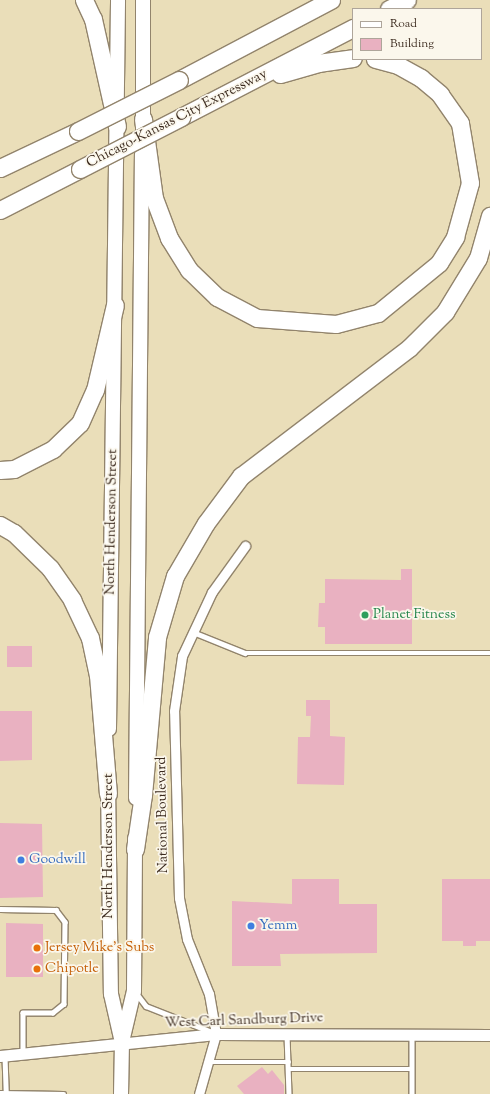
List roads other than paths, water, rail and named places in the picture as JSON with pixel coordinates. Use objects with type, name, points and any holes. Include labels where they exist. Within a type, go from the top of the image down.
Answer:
[{"type":"highway","points":[[84,0],[93,19],[117,126]]},
{"type":"highway","points":[[238,49],[314,0]]},
{"type":"highway","points":[[2,167],[78,131],[179,80],[331,0]]},
{"type":"highway","points":[[391,8],[407,0]]},
{"type":"highway","name":"Chicago-Kansas City Expressway","points":[[0,210],[352,29]]},
{"type":"highway","points":[[241,86],[318,63],[352,58]]},
{"type":"highway","points":[[143,119],[154,198],[168,238],[189,270],[217,297],[257,318],[336,324],[378,313],[439,263],[455,236],[470,183],[460,123],[440,94],[422,78],[404,68],[378,60]]},
{"type":"highway","points":[[135,849],[143,794],[157,638],[175,576],[206,523],[240,476],[409,348],[445,312],[478,258],[490,216]]},
{"type":"highway","points":[[0,470],[14,469],[53,449],[80,423],[95,390],[115,305]]},
{"type":"highway","points":[[0,525],[14,533],[50,568],[72,600],[90,638],[98,675],[108,794]]},
{"type":"main road","name":"North Henderson Street","points":[[118,0],[108,794],[111,994],[122,1042]]},
{"type":"main road","name":"North Henderson Street","points":[[121,1094],[122,1042],[134,991],[143,0]]},
{"type":"street","name":"National Boulevard","points":[[199,1094],[216,1034],[209,994],[187,939],[179,898],[174,711],[182,656],[212,592],[245,546]]},
{"type":"street","name":"West Carl Sandburg Drive","points":[[2,1056],[122,1042],[216,1034],[287,1032],[490,1034]]},
{"type":"lane","points":[[193,632],[245,653],[490,653]]},
{"type":"lane","points":[[0,909],[56,910],[65,922],[64,1004],[53,1012],[23,1013],[23,1054]]},
{"type":"lane","points":[[134,991],[146,1006],[216,1034]]},
{"type":"lane","points":[[287,1032],[289,1094]]},
{"type":"lane","points":[[412,1034],[412,1094]]},
{"type":"lane","points":[[2,1056],[6,1093]]},
{"type":"lane","points":[[208,1062],[289,1062]]},
{"type":"lane","points":[[289,1068],[412,1069]]},
{"type":"lane","points":[[0,1093],[63,1094]]},
{"type":"place","name":"Planet Fitness","points":[[365,615]]},
{"type":"place","name":"Goodwill","points":[[21,860]]},
{"type":"place","name":"Yemm","points":[[251,926]]},
{"type":"place","name":"Jersey Mike's Subs","points":[[37,948]]},
{"type":"place","name":"Chipotle","points":[[37,969]]}]
